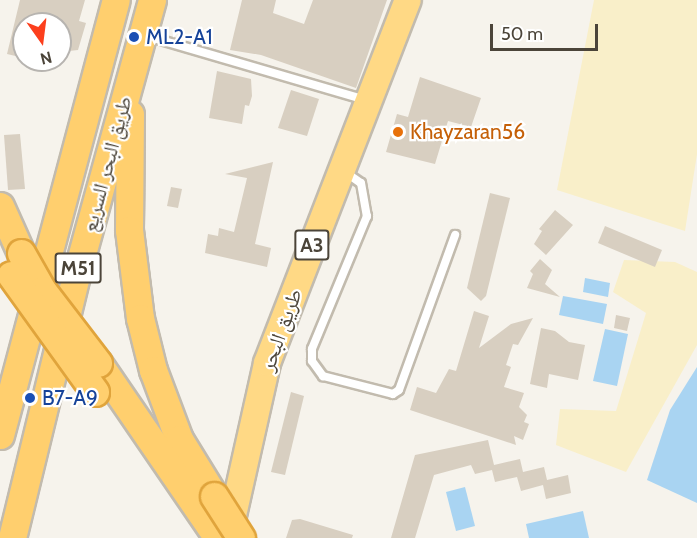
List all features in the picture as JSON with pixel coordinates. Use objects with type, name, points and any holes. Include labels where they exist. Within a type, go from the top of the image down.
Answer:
[{"type":"highway","name":"طريق البحر السريع","points":[[12,538],[76,276],[152,0]]},
{"type":"highway","name":"طريق البحر","points":[[210,518],[367,100],[408,0]]},
{"type":"highway","name":"طريق البحر السريع","points":[[0,435],[114,3]]},
{"type":"highway","points":[[130,78],[129,230],[140,318],[153,370],[210,518]]},
{"type":"highway","points":[[0,206],[10,261],[95,392],[210,518],[241,538]]},
{"type":"highway","points":[[10,261],[42,290],[210,518]]},
{"type":"highway","name":"A3","points":[[210,518],[228,538]]},
{"type":"lane","points":[[143,35],[367,100]]},
{"type":"lane","points":[[341,170],[361,183],[367,216],[312,349],[312,361],[323,376],[393,394],[399,390],[455,235]]},
{"type":"sand","points":[[594,0],[697,0],[697,154],[685,231],[557,190]]},
{"type":"sand","points":[[624,260],[675,262],[697,272],[697,345],[626,472],[556,445],[560,409],[616,411],[646,313],[613,292]]},
{"type":"water","points":[[585,278],[610,283],[608,297],[583,292]]},
{"type":"water","points":[[563,296],[607,304],[603,324],[559,315]]},
{"type":"water","points":[[605,329],[628,334],[617,386],[593,381]]},
{"type":"water","points":[[697,367],[697,503],[647,480],[670,410]]},
{"type":"water","points":[[465,487],[475,526],[456,531],[446,492]]},
{"type":"water","points":[[583,511],[589,538],[529,538],[526,524]]},
{"type":"building","points":[[20,0],[85,0],[79,21],[86,23],[78,50],[72,51],[72,12],[17,12]]},
{"type":"building","points":[[242,0],[276,0],[273,13],[304,24],[313,0],[387,0],[356,88],[261,55],[230,50]]},
{"type":"building","points":[[12,33],[12,55],[7,54]]},
{"type":"building","points":[[217,71],[251,79],[252,96],[249,106],[245,105],[242,124],[209,118]]},
{"type":"building","points":[[420,77],[481,98],[471,127],[448,121],[435,164],[386,152],[397,114],[408,117]]},
{"type":"building","points":[[291,90],[319,99],[307,136],[278,128]]},
{"type":"building","points":[[20,134],[25,189],[8,190],[4,135]]},
{"type":"building","points":[[273,162],[255,244],[271,248],[267,267],[205,253],[208,234],[218,236],[219,228],[234,232],[247,178],[225,174]]},
{"type":"building","points":[[171,187],[182,189],[178,208],[167,206]]},
{"type":"building","points":[[490,193],[510,198],[486,296],[481,301],[467,288]]},
{"type":"building","points":[[555,210],[573,225],[546,255],[534,244],[542,231],[539,229]]},
{"type":"building","points":[[605,226],[662,250],[655,267],[598,243]]},
{"type":"building","points":[[540,259],[552,270],[545,284],[560,297],[527,288],[533,274],[530,271]]},
{"type":"building","points":[[474,311],[489,316],[479,348],[511,324],[533,318],[518,345],[513,344],[506,365],[511,367],[504,387],[524,393],[519,407],[527,415],[524,422],[529,424],[523,440],[514,436],[516,445],[410,410],[417,387],[436,393],[449,369],[456,371]]},
{"type":"building","points":[[616,315],[630,318],[627,331],[614,328]]},
{"type":"building","points":[[541,328],[555,331],[569,342],[585,345],[578,380],[549,374],[547,388],[530,384]]},
{"type":"building","points":[[291,392],[304,396],[285,475],[271,472]]},
{"type":"building","points":[[488,440],[494,465],[520,459],[523,472],[544,467],[547,480],[568,475],[571,493],[546,499],[543,485],[521,491],[517,477],[495,482],[492,470],[475,474],[471,465],[434,475],[415,538],[391,538],[415,455]]},
{"type":"building","points":[[300,519],[353,535],[352,538],[286,538],[292,520]]},
{"type":"place","name":"ML2-A1","points":[[134,37]]},
{"type":"place","name":"Khayzaran56","points":[[398,132]]},
{"type":"place","name":"B7-A9","points":[[30,398]]}]
